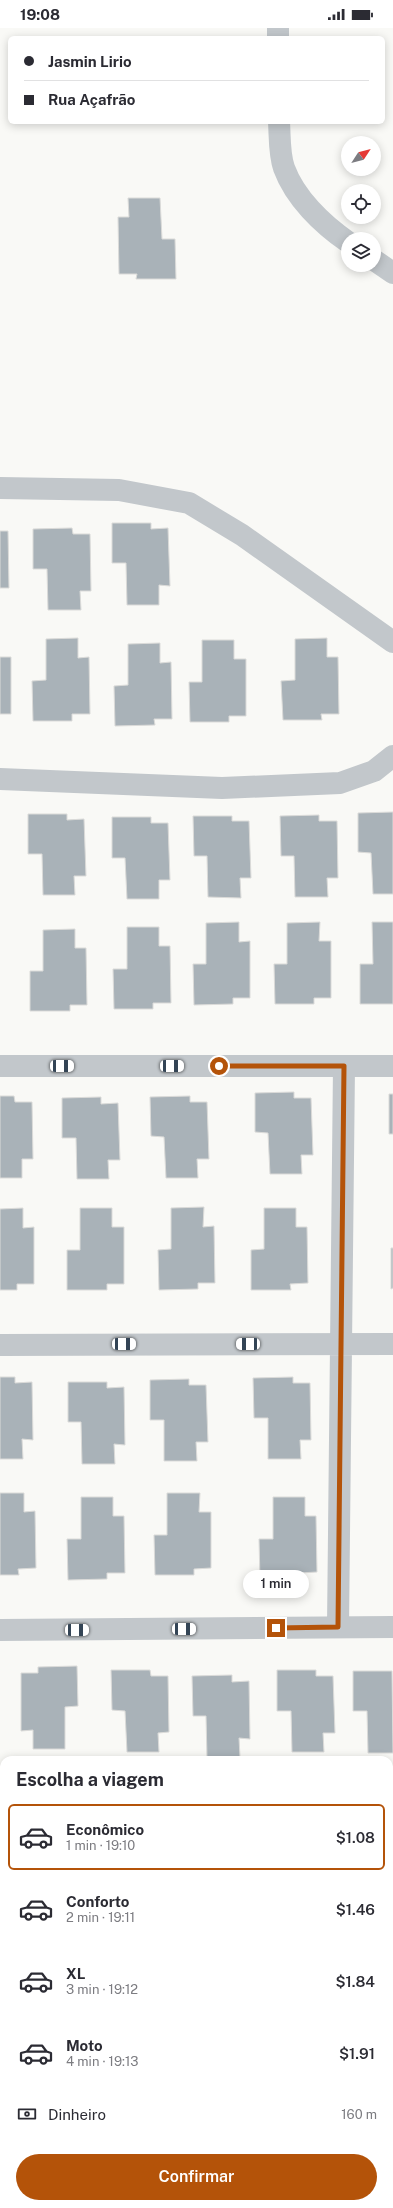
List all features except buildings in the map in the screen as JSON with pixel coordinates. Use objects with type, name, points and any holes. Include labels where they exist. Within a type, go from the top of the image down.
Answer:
[{"type":"street","points":[[279,124],[280,145],[284,168],[296,190],[314,214],[341,236]]},
{"type":"street","points":[[381,265],[393,274]]},
{"type":"street","points":[[0,488],[118,490],[189,503],[242,535],[393,642]]},
{"type":"street","points":[[0,779],[222,788],[340,783],[374,771],[393,756]]},
{"type":"street","points":[[0,1066],[393,1066]]},
{"type":"street","points":[[338,1627],[344,1066]]},
{"type":"street","points":[[0,1345],[393,1344]]},
{"type":"street","points":[[0,1630],[393,1627]]},
{"type":"route","points":[[219,1066],[344,1066],[338,1627],[276,1628]]}]
